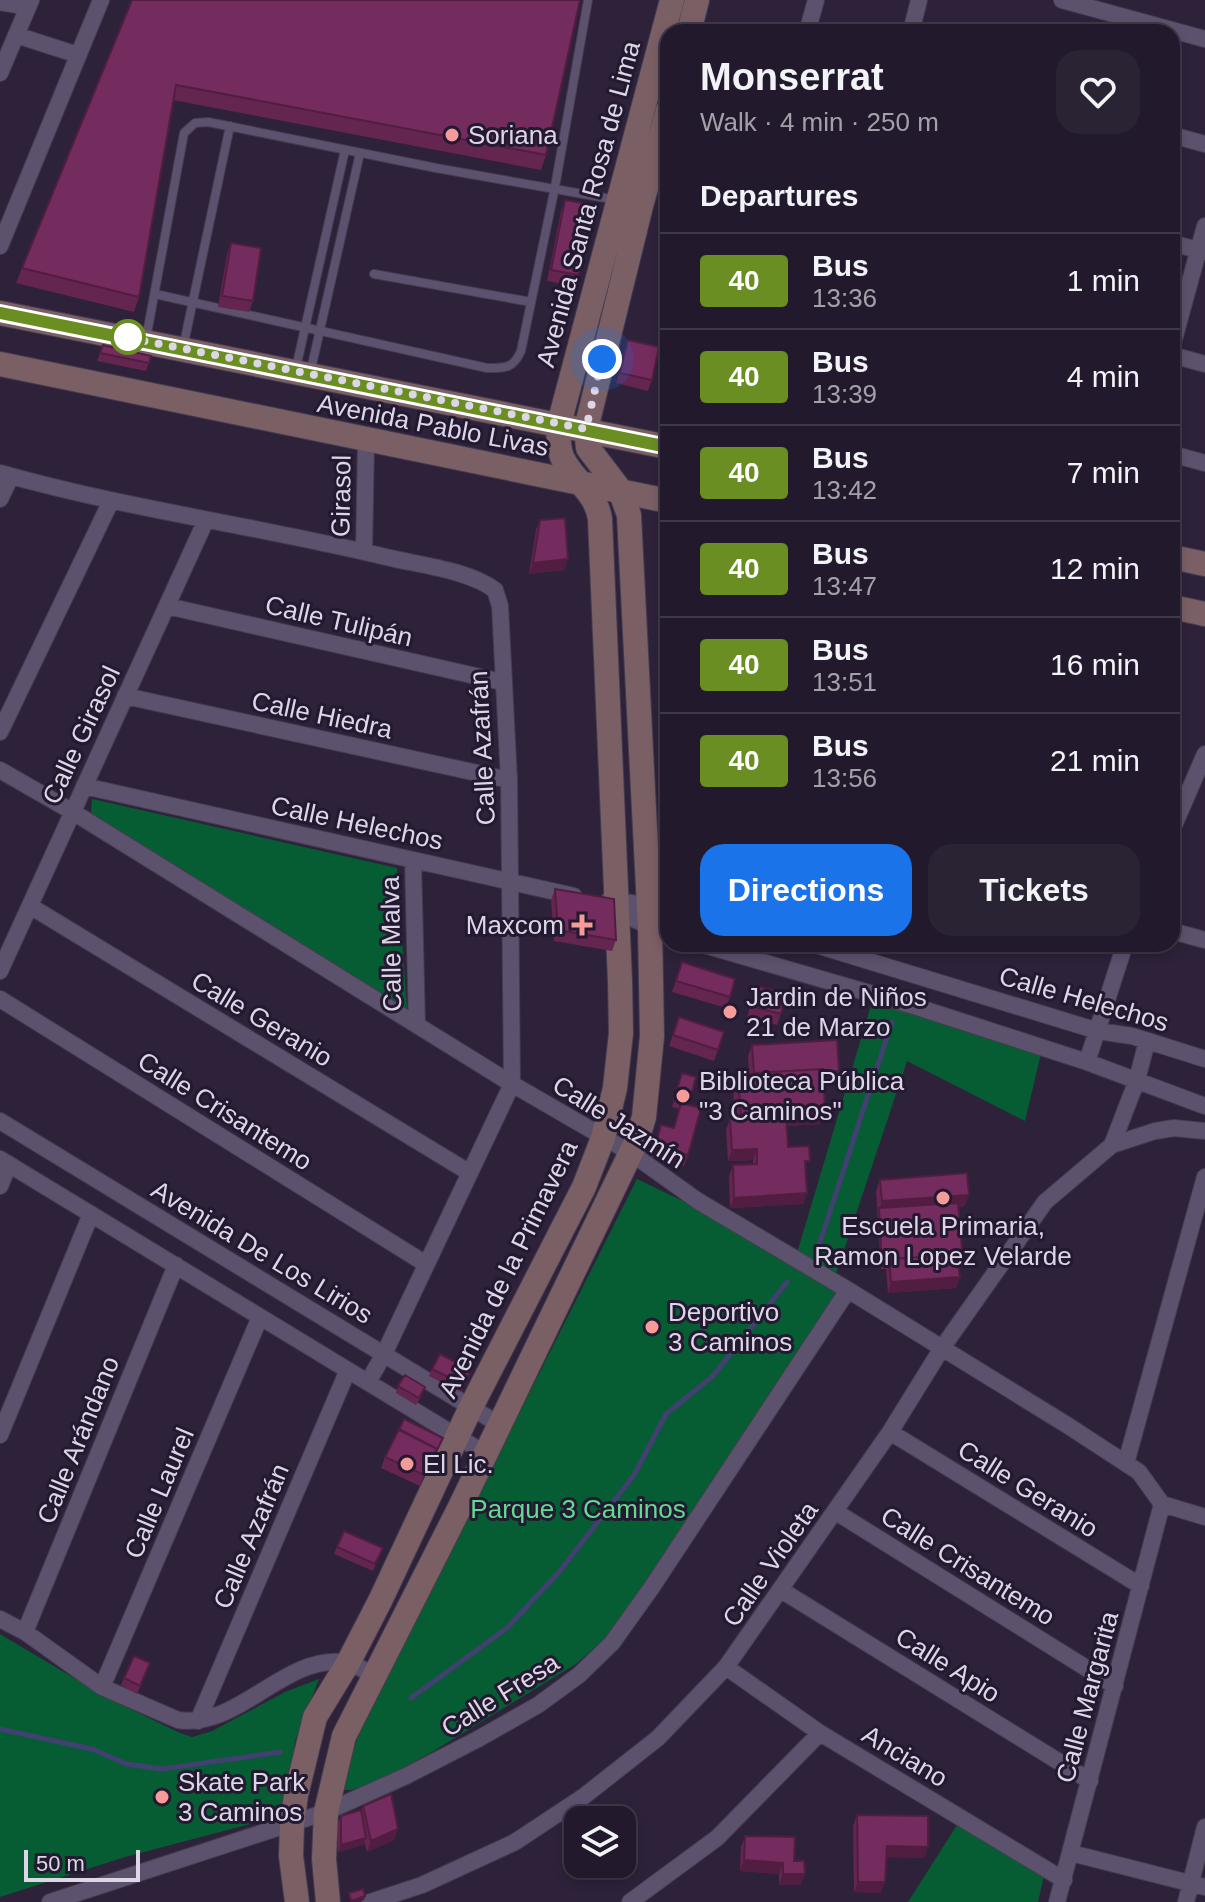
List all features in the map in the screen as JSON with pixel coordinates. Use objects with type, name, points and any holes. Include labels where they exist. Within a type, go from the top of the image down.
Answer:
[{"type":"street","points":[[0,246],[101,0]]},
{"type":"street","name":"Avenida Santa Rosa de Lima","points":[[667,24],[672,0]]},
{"type":"street","points":[[691,24],[697,0]]},
{"type":"street","points":[[809,24],[816,0]]},
{"type":"street","points":[[913,24],[919,0]]},
{"type":"street","points":[[1062,0],[1150,24]]},
{"type":"street","points":[[0,2],[30,3],[0,73]]},
{"type":"street","points":[[1180,32],[1205,39]]},
{"type":"street","points":[[16,35],[78,55]]},
{"type":"street","name":"Avenida Santa Rosa de Lima","points":[[586,429],[660,57]]},
{"type":"street","name":"Avenida Santa Rosa de Lima","points":[[559,424],[629,203],[660,129]]},
{"type":"street","points":[[1180,137],[1205,144]]},
{"type":"street","points":[[1180,321],[1202,251],[1205,226]]},
{"type":"street","points":[[1180,245],[1202,251]]},
{"type":"street","name":"Avenida Pablo Livas","points":[[0,313],[660,445]]},
{"type":"street","points":[[1180,357],[1205,364]]},
{"type":"street","name":"Avenida Pablo Livas","points":[[0,364],[660,499]]},
{"type":"street","name":"Avenida de la Primavera","points":[[297,1902],[292,1872],[292,1825],[301,1769],[315,1717],[348,1663],[471,1407],[570,1217],[603,1138],[615,1088],[621,1033],[609,905],[600,519],[598,507],[563,458],[558,440],[559,424]]},
{"type":"street","points":[[328,1902],[324,1859],[326,1812],[344,1736],[486,1454],[631,1153],[644,1117],[651,1063],[659,918],[629,515],[620,490],[586,442],[586,429]]},
{"type":"street","name":"Girasol","points":[[364,552],[366,441]]},
{"type":"street","points":[[1180,456],[1205,463]]},
{"type":"street","points":[[0,499],[6,474]]},
{"type":"street","name":"Calle Azafrán","points":[[6,474],[111,501],[364,552],[477,579],[495,590],[500,606],[509,780],[512,1084],[368,1382]]},
{"type":"street","points":[[0,732],[111,501]]},
{"type":"street","name":"Calle Girasol","points":[[0,971],[206,520]]},
{"type":"street","points":[[1180,559],[1205,564]]},
{"type":"street","name":"Calle Tulipán","points":[[167,606],[502,682]]},
{"type":"street","points":[[1180,609],[1205,614]]},
{"type":"street","name":"Calle Hiedra","points":[[125,696],[509,780]]},
{"type":"street","points":[[1180,812],[1205,754]]},
{"type":"street","name":"Calle Jazmín","points":[[0,770],[512,1084],[631,1153],[698,1201],[848,1290],[1126,1463],[1139,1472],[1162,1504]]},
{"type":"street","name":"Calle Helechos","points":[[84,786],[413,861],[511,880],[609,905]]},
{"type":"street","name":"Calle Malva","points":[[413,861],[417,1025]]},
{"type":"street","points":[[609,905],[659,918]]},
{"type":"street","name":"Calle Geranio","points":[[30,906],[470,1173]]},
{"type":"street","points":[[1180,933],[1205,940]]},
{"type":"street","points":[[729,952],[893,999],[1087,1062],[1205,1106]]},
{"type":"street","name":"Calle Helechos","points":[[839,952],[1098,1031],[1147,1041],[1205,1059]]},
{"type":"street","points":[[1087,1062],[1123,952]]},
{"type":"street","name":"Calle Crisantemo","points":[[0,999],[426,1264]]},
{"type":"street","name":"Calle Violeta","points":[[1112,1145],[1137,1080],[1147,1041]]},
{"type":"street","name":"Avenida De Los Lirios","points":[[0,1121],[500,1425]]},
{"type":"street","name":"Calle Violeta","points":[[370,1902],[422,1885],[515,1842],[583,1797],[658,1738],[726,1667],[836,1512],[942,1348],[1045,1202],[1112,1145],[1174,1128],[1205,1131]]},
{"type":"street","points":[[0,1186],[5,1162],[486,1454]]},
{"type":"street","points":[[1126,1463],[1205,1177]]},
{"type":"street","points":[[0,1435],[91,1214]]},
{"type":"street","name":"Calle Arándano","points":[[25,1632],[176,1265]]},
{"type":"street","name":"Calle Fresa","points":[[50,1902],[326,1812],[417,1770],[538,1705],[600,1656],[652,1587],[848,1290]]},
{"type":"street","name":"Calle Laurel","points":[[102,1687],[260,1317]]},
{"type":"street","name":"Calle Azafrán","points":[[198,1721],[348,1370]]},
{"type":"street","name":"Calle Geranio","points":[[890,1432],[1141,1586]]},
{"type":"street","points":[[1162,1504],[1205,1517]]},
{"type":"street","name":"Calle Margarita","points":[[1057,1902],[1162,1504]]},
{"type":"street","name":"Calle Crisantemo","points":[[836,1512],[1115,1686]]},
{"type":"street","name":"Calle Apio","points":[[781,1590],[1090,1781]]},
{"type":"street","points":[[0,1619],[25,1632],[102,1687],[178,1720],[198,1721],[240,1704],[301,1672],[328,1663],[348,1663],[376,1675]]},
{"type":"street","name":"Anciano","points":[[726,1667],[820,1733],[1064,1880]]},
{"type":"street","points":[[630,1902],[717,1838],[820,1733]]},
{"type":"street","points":[[1186,1902],[1198,1886],[1205,1827]]},
{"type":"street","points":[[1071,1853],[1198,1886]]},
{"type":"lane","points":[[155,294],[487,368],[509,368],[517,361],[521,351],[555,187],[588,0]]},
{"type":"lane","points":[[146,341],[184,133],[189,126],[200,122],[629,203]]},
{"type":"lane","points":[[183,348],[230,126]]},
{"type":"lane","points":[[303,374],[305,328],[345,150]]},
{"type":"lane","points":[[303,374],[319,331],[360,153]]},
{"type":"lane","points":[[374,274],[531,302]]},
{"type":"lane","points":[[315,284],[329,287]]},
{"type":"green space","points":[[92,799],[397,868],[407,1009],[91,815]]},
{"type":"green space","name":"Parque 3 Caminos","points":[[872,1002],[1042,1049],[1025,1121],[907,1061],[834,1280],[798,1266],[838,1294],[613,1631],[576,1664],[432,1752],[375,1783],[340,1790],[361,1728],[637,1179],[687,1203],[794,1263]]},
{"type":"green space","points":[[0,1634],[106,1697],[192,1737],[212,1731],[285,1692],[319,1679],[295,1741],[285,1815],[125,1857],[0,1897]]},
{"type":"green space","points":[[957,1825],[1044,1875],[1038,1902],[908,1902]]},
{"type":"building","name":"Soriana","points":[[132,0],[580,0],[546,155],[176,85],[139,297],[22,268]]},
{"type":"building","points":[[565,200],[593,205],[578,275],[551,270]]},
{"type":"building","points":[[231,243],[261,248],[253,301],[222,296]]},
{"type":"building","points":[[628,340],[659,347],[652,380],[620,373]]},
{"type":"building","points":[[103,345],[151,356],[149,363],[100,353]]},
{"type":"building","points":[[565,518],[568,559],[533,563],[540,520]]},
{"type":"building","name":"Maxcom","points":[[555,889],[614,899],[616,940],[558,930]]},
{"type":"building","points":[[682,962],[735,979],[730,997],[676,981]]},
{"type":"building","points":[[757,986],[786,993],[781,1014],[751,1006]]},
{"type":"building","points":[[679,1017],[724,1032],[718,1050],[673,1035]]},
{"type":"building","points":[[837,1040],[839,1071],[754,1073],[752,1045]]},
{"type":"building","points":[[823,1069],[825,1110],[741,1115],[738,1074]]},
{"type":"building","name":"Biblioteca Pública \"3 Caminos\"","points":[[682,1073],[696,1077],[689,1103],[674,1100]]},
{"type":"building","points":[[681,1103],[701,1108],[688,1155],[655,1146],[661,1125],[674,1128]]},
{"type":"building","points":[[786,1115],[788,1147],[809,1146],[810,1161],[805,1161],[807,1193],[734,1198],[733,1165],[757,1164],[757,1149],[732,1150],[730,1119]]},
{"type":"building","points":[[967,1173],[969,1195],[882,1201],[880,1180]]},
{"type":"building","points":[[958,1203],[963,1261],[957,1261],[957,1255],[889,1259],[887,1265],[882,1266],[879,1208]]},
{"type":"building","points":[[957,1255],[960,1277],[891,1282],[889,1259]]},
{"type":"building","points":[[440,1354],[471,1370],[464,1385],[432,1369]]},
{"type":"building","points":[[405,1375],[425,1387],[419,1398],[398,1386]]},
{"type":"building","points":[[404,1419],[443,1438],[436,1452],[437,1449],[399,1430]]},
{"type":"building","points":[[399,1429],[437,1449],[424,1475],[385,1457]]},
{"type":"building","points":[[344,1531],[383,1548],[375,1564],[337,1547]]},
{"type":"building","points":[[134,1656],[150,1663],[140,1686],[124,1678]]},
{"type":"building","points":[[391,1794],[398,1829],[371,1841],[363,1806]]},
{"type":"building","points":[[361,1810],[366,1838],[341,1845],[341,1816]]},
{"type":"building","points":[[857,1815],[928,1816],[928,1847],[887,1846],[885,1882],[858,1882]]},
{"type":"building","points":[[745,1836],[795,1837],[794,1861],[804,1861],[805,1874],[783,1874],[783,1863],[744,1860]]},
{"type":"building","points":[[363,1889],[365,1896],[351,1901],[349,1893]]},
{"type":"waterway","points":[[817,1251],[892,1022]]},
{"type":"waterway","points":[[411,1698],[507,1628],[559,1572],[634,1475],[666,1414],[713,1376],[787,1282]]},
{"type":"waterway","points":[[0,1729],[92,1749],[127,1764],[162,1769],[280,1752]]},
{"type":"bus line","name":"40","points":[[0,313],[660,445]]},
{"type":"place","name":"Soriana","points":[[452,135]]},
{"type":"place","name":"Maxcom","points":[[582,925]]},
{"type":"place","name":"Jardin de Niños 21 de Marzo","points":[[730,1012]]},
{"type":"place","name":"Biblioteca Pública \"3 Caminos\"","points":[[683,1096]]},
{"type":"place","name":"Escuela Primaria, Ramon Lopez Velarde","points":[[943,1198]]},
{"type":"place","name":"Deportivo 3 Caminos","points":[[652,1327]]},
{"type":"place","name":"El Lic.","points":[[407,1464]]},
{"type":"place","name":"Skate Park 3 Caminos","points":[[162,1797]]},
{"type":"route","points":[[128,337],[115,335],[586,429],[602,359]]}]
